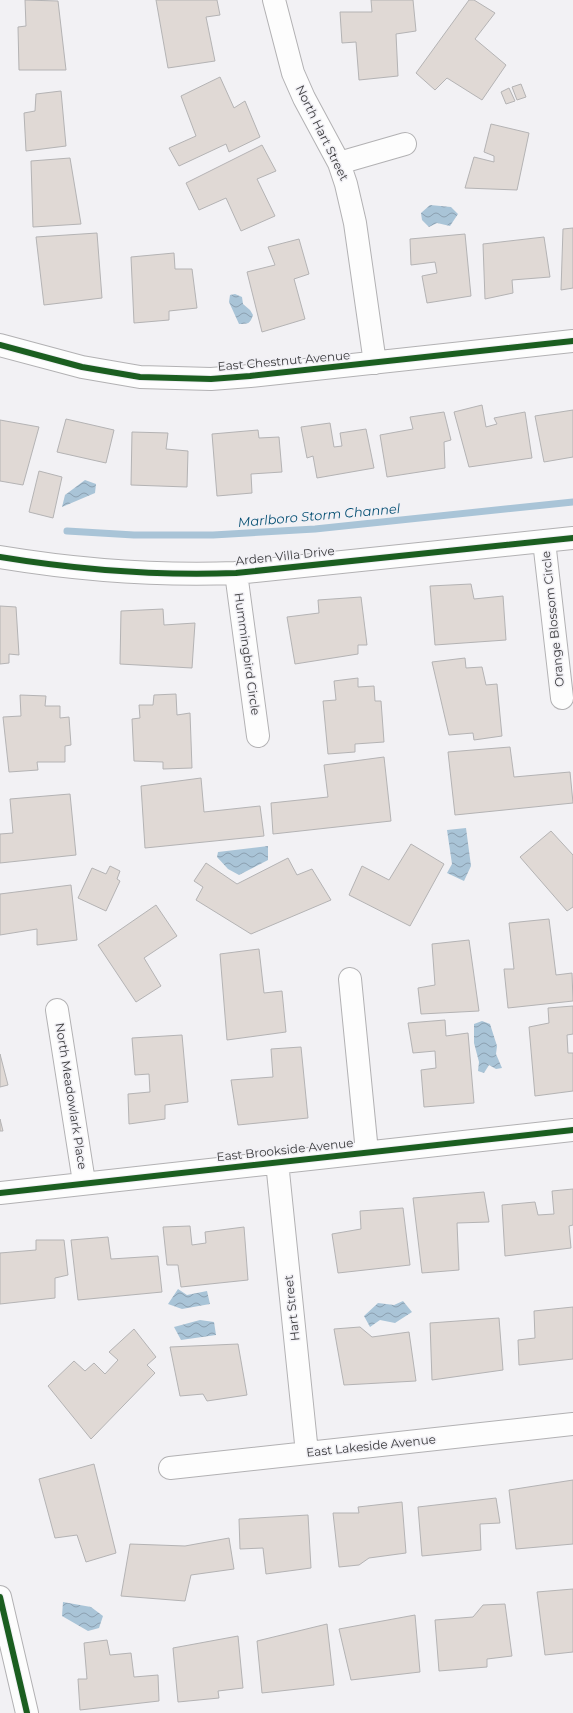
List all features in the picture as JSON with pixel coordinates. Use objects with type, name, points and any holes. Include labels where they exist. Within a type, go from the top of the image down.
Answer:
[{"type":"street","name":"North Hart Street","points":[[274,0],[293,73],[304,98],[339,163],[352,203],[375,363]]},
{"type":"street","points":[[339,163],[405,144]]},
{"type":"street","name":"East Chestnut Avenue","points":[[0,345],[82,367],[140,377],[211,379],[375,363],[573,341]]},
{"type":"street","name":"Arden Villa Drive","points":[[0,557],[29,562],[117,572],[186,575],[236,573],[573,538]]},
{"type":"street","name":"Orange Blossom Circle","points":[[544,541],[562,698]]},
{"type":"street","name":"Hummingbird Circle","points":[[236,573],[258,736]]},
{"type":"street","points":[[350,979],[367,1152]]},
{"type":"street","name":"North Meadowlark Place","points":[[57,1010],[84,1182]]},
{"type":"street","name":"East Brookside Avenue","points":[[0,1192],[573,1130]]},
{"type":"street","name":"Hart Street","points":[[278,1162],[307,1453]]},
{"type":"street","name":"East Lakeside Avenue","points":[[170,1468],[573,1424]]},
{"type":"street","points":[[0,1597],[27,1713]]},
{"type":"water","points":[[430,205],[451,207],[458,214],[450,226],[437,223],[429,227],[422,220],[421,213]]},
{"type":"water","points":[[235,294],[242,297],[243,304],[253,315],[248,323],[239,324],[229,302],[230,295]]},
{"type":"water","points":[[85,480],[96,484],[95,493],[62,507],[65,495]]},
{"type":"water","points":[[466,828],[471,866],[464,881],[447,873],[452,864],[447,830]]},
{"type":"water","points":[[268,846],[268,860],[239,875],[228,869],[217,857],[218,852]]},
{"type":"water","points":[[482,1021],[490,1024],[497,1046],[496,1054],[502,1068],[496,1069],[489,1065],[484,1073],[478,1071],[479,1062],[474,1043],[474,1024]]},
{"type":"water","points":[[178,1289],[187,1295],[207,1291],[210,1304],[182,1309],[168,1304]]},
{"type":"water","points":[[403,1301],[412,1312],[395,1323],[380,1320],[370,1327],[364,1316],[378,1303],[394,1305]]},
{"type":"water","points":[[200,1320],[214,1322],[216,1335],[181,1340],[174,1327]]},
{"type":"water","points":[[63,1602],[91,1607],[103,1616],[99,1628],[88,1631],[62,1616]]},
{"type":"building","points":[[25,0],[58,1],[66,70],[19,70],[18,27],[26,26]]},
{"type":"building","points":[[156,0],[217,0],[220,15],[206,17],[215,61],[168,68]]},
{"type":"building","points":[[371,0],[413,0],[416,31],[396,34],[398,76],[359,80],[356,42],[342,43],[340,12],[372,12]]},
{"type":"building","points":[[469,0],[474,0],[495,13],[475,39],[506,65],[482,100],[447,78],[435,90],[416,73]]},
{"type":"building","points":[[220,77],[234,108],[245,101],[260,137],[229,152],[226,144],[179,166],[169,148],[196,136],[181,96]]},
{"type":"building","points":[[521,84],[526,97],[517,100],[512,87]]},
{"type":"building","points":[[509,88],[515,101],[506,104],[501,92]]},
{"type":"building","points":[[61,91],[66,146],[26,151],[24,113],[35,111],[36,94]]},
{"type":"building","points":[[491,124],[529,133],[517,190],[465,188],[474,157],[494,162],[494,156],[484,152]]},
{"type":"building","points":[[262,145],[276,171],[257,179],[275,216],[241,231],[226,198],[199,210],[186,183]]},
{"type":"building","points":[[70,158],[81,224],[33,227],[31,161]]},
{"type":"building","points":[[573,228],[573,288],[561,290],[563,229]]},
{"type":"building","points":[[97,233],[102,298],[44,305],[36,237]]},
{"type":"building","points":[[465,234],[471,296],[427,303],[422,276],[437,273],[435,262],[411,265],[410,239]]},
{"type":"building","points":[[544,237],[550,277],[512,280],[513,293],[485,299],[483,244]]},
{"type":"building","points":[[299,239],[309,274],[294,279],[305,319],[262,332],[247,272],[275,265],[268,247]]},
{"type":"building","points":[[174,253],[175,269],[192,269],[197,308],[169,311],[169,320],[134,323],[131,257]]},
{"type":"building","points":[[482,405],[486,427],[497,424],[494,418],[525,412],[532,458],[469,467],[454,412]]},
{"type":"building","points":[[573,410],[573,457],[544,462],[535,416]]},
{"type":"building","points":[[444,412],[451,440],[444,442],[445,468],[387,477],[380,435],[413,429],[410,417]]},
{"type":"building","points":[[66,419],[114,430],[106,463],[57,452]]},
{"type":"building","points":[[0,420],[39,427],[23,485],[0,481]]},
{"type":"building","points":[[330,423],[334,447],[342,446],[340,433],[366,429],[374,468],[317,478],[313,456],[307,458],[301,427]]},
{"type":"building","points":[[258,430],[259,438],[279,437],[282,472],[251,474],[252,493],[217,496],[212,434]]},
{"type":"building","points":[[132,432],[168,433],[166,449],[188,451],[187,487],[131,485]]},
{"type":"building","points":[[39,471],[62,477],[53,518],[29,512]]},
{"type":"building","points":[[471,584],[474,599],[503,596],[506,640],[435,645],[430,586]]},
{"type":"building","points":[[361,597],[367,645],[358,645],[358,654],[295,664],[287,617],[319,613],[318,600]]},
{"type":"building","points":[[0,606],[16,607],[19,655],[9,654],[9,663],[0,664]]},
{"type":"building","points":[[163,609],[164,625],[195,623],[192,668],[120,664],[121,611]]},
{"type":"building","points":[[465,658],[466,668],[482,667],[486,685],[497,684],[502,736],[474,740],[473,733],[449,735],[432,662]]},
{"type":"building","points":[[358,678],[358,687],[374,686],[375,701],[381,701],[384,742],[355,744],[355,752],[328,754],[323,701],[336,700],[334,681]]},
{"type":"building","points":[[176,694],[177,715],[190,713],[192,768],[163,769],[163,762],[134,761],[132,719],[140,718],[139,705],[153,705],[154,695]]},
{"type":"building","points":[[20,695],[46,696],[45,706],[60,706],[60,718],[69,717],[71,745],[65,746],[65,762],[37,762],[38,770],[9,772],[3,717],[21,716]]},
{"type":"building","points":[[510,747],[514,777],[570,772],[573,803],[455,815],[448,752]]},
{"type":"building","points":[[384,757],[391,821],[273,834],[271,803],[328,797],[324,765]]},
{"type":"building","points":[[201,778],[204,812],[260,806],[264,836],[145,848],[141,786]]},
{"type":"building","points":[[70,794],[76,855],[0,863],[0,834],[13,833],[10,799]]},
{"type":"building","points":[[551,831],[573,855],[573,907],[567,911],[520,857]]},
{"type":"building","points":[[411,844],[444,864],[410,926],[349,895],[362,866],[389,880]]},
{"type":"building","points":[[288,858],[297,875],[312,869],[331,900],[251,934],[196,900],[203,887],[194,881],[206,863],[237,884]]},
{"type":"building","points":[[110,866],[120,871],[117,879],[120,881],[106,911],[78,898],[92,868],[106,874]]},
{"type":"building","points":[[71,885],[77,940],[37,945],[37,929],[0,935],[0,894]]},
{"type":"building","points":[[156,905],[177,936],[144,958],[161,986],[136,1002],[98,945]]},
{"type":"building","points":[[549,919],[556,975],[572,973],[573,1001],[508,1008],[504,969],[514,969],[509,923]]},
{"type":"building","points":[[469,940],[479,1011],[421,1014],[418,988],[435,985],[432,944]]},
{"type":"building","points":[[259,949],[264,993],[282,991],[286,1032],[227,1040],[220,954]]},
{"type":"building","points":[[573,1006],[573,1034],[567,1035],[568,1053],[573,1053],[573,1091],[535,1096],[529,1027],[549,1023],[548,1008]]},
{"type":"building","points":[[445,1020],[446,1036],[468,1033],[474,1103],[424,1107],[421,1070],[436,1068],[435,1051],[413,1053],[408,1023]]},
{"type":"building","points":[[182,1035],[188,1102],[165,1105],[165,1119],[129,1124],[128,1094],[150,1092],[149,1074],[135,1075],[132,1038]]},
{"type":"building","points":[[301,1047],[308,1118],[238,1125],[231,1080],[273,1077],[271,1049]]},
{"type":"building","points":[[0,1054],[8,1085],[0,1087]]},
{"type":"building","points":[[0,1119],[3,1131],[0,1131]]},
{"type":"building","points":[[573,1189],[573,1225],[569,1226],[571,1248],[505,1256],[502,1205],[535,1202],[538,1215],[554,1214],[552,1191]]},
{"type":"building","points":[[484,1192],[489,1222],[457,1223],[459,1270],[422,1273],[413,1198]]},
{"type":"building","points":[[403,1208],[410,1265],[338,1273],[332,1234],[361,1229],[360,1211]]},
{"type":"building","points":[[190,1226],[192,1245],[206,1243],[205,1232],[244,1227],[248,1280],[181,1287],[178,1265],[167,1265],[163,1227]]},
{"type":"building","points":[[108,1237],[111,1259],[158,1256],[162,1292],[78,1300],[71,1240]]},
{"type":"building","points":[[36,1240],[64,1240],[68,1275],[55,1278],[55,1298],[0,1304],[0,1253],[36,1250]]},
{"type":"building","points":[[573,1307],[573,1359],[519,1365],[518,1340],[535,1338],[534,1311]]},
{"type":"building","points":[[499,1318],[503,1370],[432,1380],[430,1323]]},
{"type":"building","points":[[360,1327],[372,1337],[409,1332],[416,1381],[344,1385],[334,1329]]},
{"type":"building","points":[[134,1329],[156,1357],[147,1365],[155,1373],[91,1439],[48,1386],[74,1361],[85,1371],[94,1363],[105,1374],[118,1360],[109,1352]]},
{"type":"building","points":[[238,1344],[247,1395],[207,1401],[203,1394],[180,1396],[170,1347]]},
{"type":"building","points":[[94,1464],[116,1553],[86,1562],[77,1535],[55,1538],[39,1479]]},
{"type":"building","points":[[573,1480],[573,1544],[516,1549],[509,1490]]},
{"type":"building","points":[[496,1498],[500,1523],[480,1524],[481,1550],[422,1556],[418,1507]]},
{"type":"building","points":[[402,1502],[406,1553],[369,1558],[359,1565],[339,1567],[333,1513],[359,1513],[358,1507]]},
{"type":"building","points":[[308,1515],[311,1568],[266,1574],[263,1548],[240,1549],[239,1519]]},
{"type":"building","points":[[229,1538],[234,1569],[191,1575],[185,1601],[121,1596],[130,1544],[185,1546]]},
{"type":"building","points":[[573,1589],[573,1652],[545,1655],[537,1592]]},
{"type":"building","points":[[505,1604],[512,1656],[487,1659],[487,1667],[439,1671],[435,1620],[473,1617],[483,1605]]},
{"type":"building","points":[[415,1615],[420,1672],[351,1680],[339,1629]]},
{"type":"building","points":[[327,1624],[334,1685],[262,1693],[257,1641]]},
{"type":"building","points":[[238,1636],[243,1688],[218,1691],[219,1698],[178,1702],[173,1648]]},
{"type":"building","points":[[107,1640],[110,1655],[131,1653],[134,1677],[158,1675],[159,1701],[80,1710],[78,1679],[87,1679],[84,1643]]},
{"type":"waterway","name":"Marlboro Storm Channel","points":[[67,531],[134,535],[213,535],[315,529],[573,502]]},
{"type":"cycle path","points":[[0,345],[82,367],[140,377],[211,379],[573,341]]},
{"type":"cycle path","points":[[0,557],[88,569],[147,573],[206,574],[236,573],[573,538]]},
{"type":"cycle path","points":[[0,1193],[573,1130]]},
{"type":"cycle path","points":[[0,1597],[27,1713]]}]
